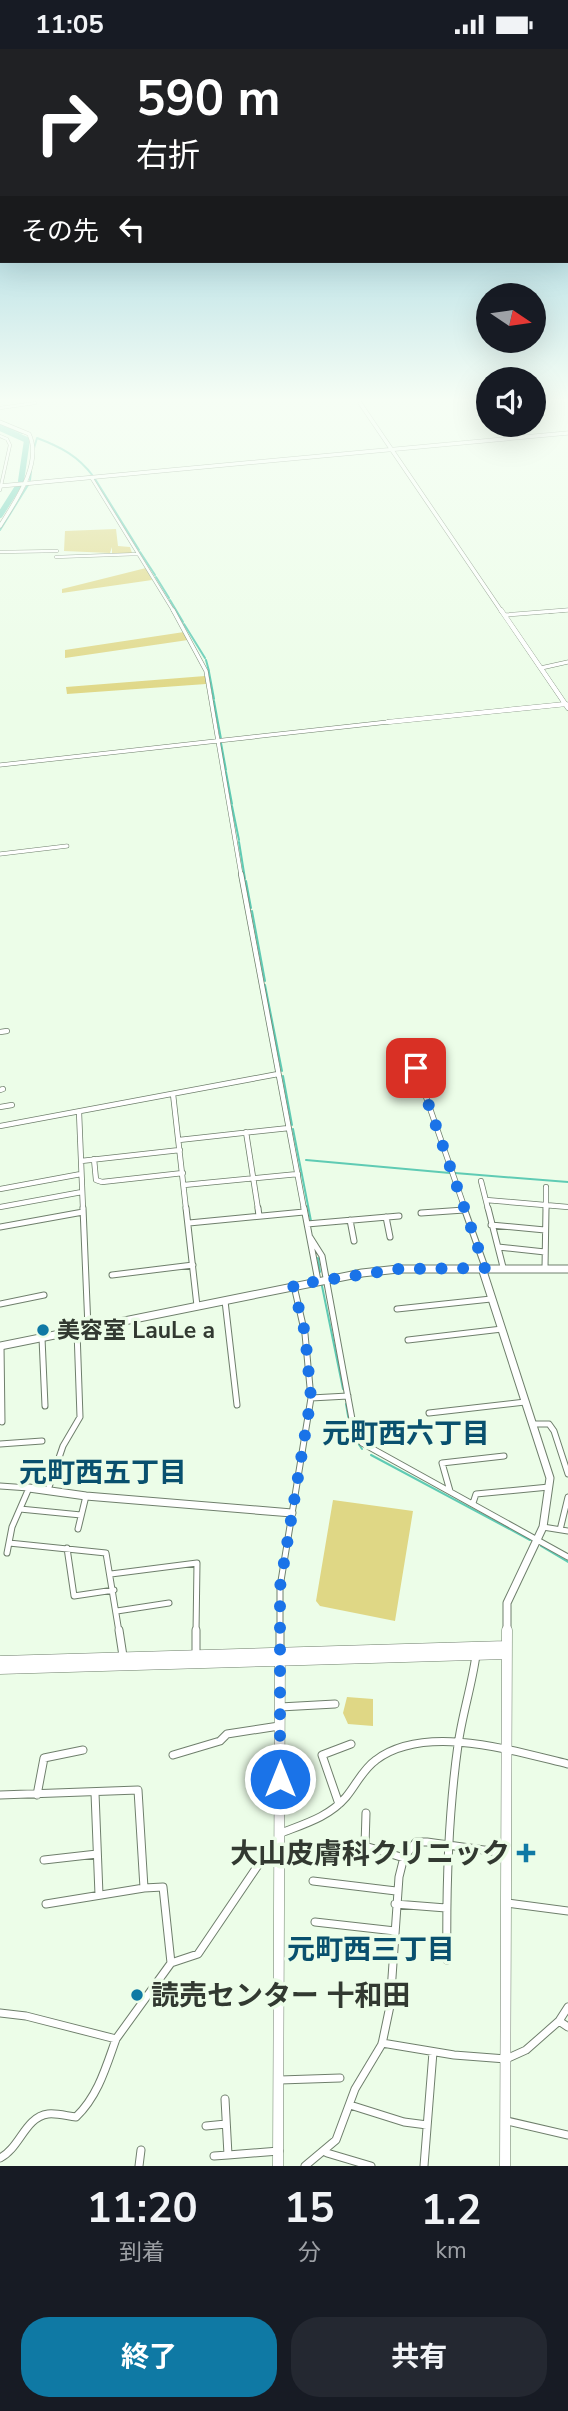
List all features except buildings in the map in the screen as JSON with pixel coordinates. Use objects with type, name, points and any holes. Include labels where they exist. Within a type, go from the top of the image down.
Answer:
[{"type":"street","points":[[0,526],[15,502]]},
{"type":"street","points":[[106,502],[203,660],[304,1212],[310,1237],[321,1256],[322,1280],[354,1430],[366,1447],[538,1538],[568,1557]]},
{"type":"street","points":[[427,502],[567,704]]},
{"type":"street","points":[[0,552],[57,551]]},
{"type":"street","points":[[56,557],[139,554]]},
{"type":"street","points":[[506,615],[568,610]]},
{"type":"street","points":[[541,668],[568,662]]},
{"type":"street","points":[[0,765],[567,704]]},
{"type":"street","points":[[0,854],[67,846]]},
{"type":"street","points":[[0,1032],[7,1031]]},
{"type":"street","points":[[409,1048],[548,1467],[550,1487],[543,1527],[507,1603],[505,2166]]},
{"type":"street","points":[[0,1126],[278,1074]]},
{"type":"street","points":[[173,1094],[197,1306]]},
{"type":"street","points":[[0,1107],[12,1105]]},
{"type":"street","points":[[79,1112],[88,1328]]},
{"type":"street","points":[[179,1139],[289,1128]]},
{"type":"street","points":[[246,1132],[259,1216]]},
{"type":"street","points":[[81,1161],[180,1150]]},
{"type":"street","points":[[94,1159],[96,1180],[102,1182],[183,1173]]},
{"type":"street","points":[[0,1189],[81,1174]]},
{"type":"street","points":[[184,1185],[298,1174]]},
{"type":"street","points":[[481,1181],[503,1267]]},
{"type":"street","points":[[545,1268],[546,1187]]},
{"type":"street","points":[[0,1207],[82,1192]]},
{"type":"street","points":[[486,1200],[568,1207]]},
{"type":"street","points":[[421,1213],[464,1210]]},
{"type":"street","points":[[0,1227],[83,1212]]},
{"type":"street","points":[[189,1223],[304,1212]]},
{"type":"street","points":[[307,1224],[399,1216]]},
{"type":"street","points":[[386,1217],[390,1237]]},
{"type":"street","points":[[350,1220],[354,1241]]},
{"type":"street","points":[[491,1225],[545,1230]]},
{"type":"street","points":[[498,1247],[545,1252]]},
{"type":"street","points":[[112,1275],[193,1265]]},
{"type":"street","points":[[2,1422],[1,1346],[293,1285],[398,1269],[568,1269]]},
{"type":"street","points":[[278,2166],[280,1587],[311,1398],[305,1333],[293,1285]]},
{"type":"street","points":[[0,1304],[44,1295]]},
{"type":"street","points":[[397,1309],[491,1299]]},
{"type":"street","points":[[225,1300],[237,1405]]},
{"type":"street","points":[[408,1340],[502,1329]]},
{"type":"street","points":[[47,1492],[63,1447],[80,1417],[77,1330]]},
{"type":"street","points":[[42,1337],[45,1406]]},
{"type":"street","points":[[311,1398],[348,1396]]},
{"type":"street","points":[[429,1413],[526,1402]]},
{"type":"street","points":[[533,1423],[549,1425],[566,1456],[568,1474]]},
{"type":"street","points":[[0,1444],[42,1441]]},
{"type":"street","points":[[450,1492],[442,1463],[504,1456]]},
{"type":"street","points":[[58,1461],[91,1464]]},
{"type":"street","points":[[0,1486],[292,1513]]},
{"type":"street","points":[[473,1503],[476,1495],[550,1487]]},
{"type":"street","points":[[7,1553],[29,1488]]},
{"type":"street","points":[[78,1529],[86,1496]]},
{"type":"street","points":[[559,1530],[568,1497]]},
{"type":"street","points":[[20,1509],[81,1515]]},
{"type":"street","points":[[543,1527],[568,1531]]},
{"type":"street","points":[[9,1543],[107,1553],[123,1657]]},
{"type":"street","points":[[67,1548],[74,1596],[114,1590]]},
{"type":"street","points":[[111,1574],[197,1563],[196,1655]]},
{"type":"street","points":[[117,1611],[169,1603]]},
{"type":"street","points":[[0,1669],[506,1650]]},
{"type":"street","points":[[0,1661],[196,1655],[279,1657],[476,1654],[506,1650]]},
{"type":"street","points":[[447,1960],[449,1844],[458,1742],[470,1699],[476,1654]]},
{"type":"street","points":[[279,1707],[335,1704]]},
{"type":"street","points":[[173,1755],[220,1741],[227,1734],[279,1726]]},
{"type":"street","points":[[280,1833],[323,1816],[339,1804],[371,1764],[384,1754],[404,1747],[435,1742],[458,1742],[568,1764]]},
{"type":"street","points":[[339,1804],[322,1755],[351,1744]]},
{"type":"street","points":[[37,1795],[44,1758],[83,1750]]},
{"type":"street","points":[[0,1795],[138,1790],[144,1888]]},
{"type":"street","points":[[95,1793],[99,1895]]},
{"type":"street","points":[[366,1813],[365,1846],[404,1858]]},
{"type":"street","points":[[305,2166],[327,2153],[340,2135],[354,2092],[382,2043],[388,2009],[396,1891],[404,1858],[416,1842],[505,1853]]},
{"type":"street","points":[[0,2158],[13,2151],[30,2124],[37,2118],[47,2114],[76,2117],[83,2112],[101,2080],[116,2039],[171,1963],[198,1954],[265,1855],[280,1849]]},
{"type":"street","points":[[44,1860],[97,1854]]},
{"type":"street","points":[[313,1881],[396,1891]]},
{"type":"street","points":[[46,1904],[163,1887],[171,1963]]},
{"type":"street","points":[[506,1903],[568,1911]]},
{"type":"street","points":[[396,1904],[446,1908]]},
{"type":"street","points":[[315,1922],[395,1931]]},
{"type":"street","points":[[382,2043],[433,2052],[506,2059],[526,2050],[559,2021],[568,2007]]},
{"type":"street","points":[[0,2013],[26,2016],[116,2039]]},
{"type":"street","points":[[559,2021],[568,2027]]},
{"type":"street","points":[[424,2166],[433,2052]]},
{"type":"street","points":[[280,2080],[340,2078]]},
{"type":"street","points":[[225,2099],[228,2155]]},
{"type":"street","points":[[350,2105],[404,2122],[428,2125]]},
{"type":"street","points":[[506,2120],[568,2135]]},
{"type":"street","points":[[206,2126],[226,2124]]},
{"type":"street","points":[[139,2166],[141,2150]]},
{"type":"street","points":[[214,2156],[279,2151]]},
{"type":"street","points":[[327,2153],[371,2166]]},
{"type":"shaded area","points":[[116,529],[118,546],[130,547],[132,553],[112,554],[112,547],[110,553],[64,551],[65,531]]},
{"type":"shaded area","points":[[146,568],[152,580],[62,593],[62,589]]},
{"type":"shaded area","points":[[184,632],[188,640],[65,658],[65,650]]},
{"type":"shaded area","points":[[205,676],[206,684],[67,694],[66,687]]},
{"type":"shaded area","points":[[333,1500],[413,1511],[395,1621],[320,1606],[316,1601]]},
{"type":"shaded area","points":[[347,1697],[373,1699],[373,1726],[348,1724],[343,1713]]},
{"type":"waterway","points":[[0,515],[8,502]]},
{"type":"waterway","points":[[0,530],[18,502]]},
{"type":"waterway","points":[[109,502],[139,550]]},
{"type":"waterway","points":[[140,552],[155,575]]},
{"type":"waterway","points":[[156,577],[169,598]]},
{"type":"waterway","points":[[170,600],[183,622]]},
{"type":"waterway","points":[[184,624],[205,658]]},
{"type":"waterway","points":[[206,660],[209,671]]},
{"type":"waterway","points":[[209,672],[214,699]]},
{"type":"waterway","points":[[214,701],[221,739]]},
{"type":"waterway","points":[[221,743],[226,770]]},
{"type":"waterway","points":[[226,772],[232,804]]},
{"type":"waterway","points":[[232,806],[239,840]]},
{"type":"waterway","points":[[239,842],[245,879]]},
{"type":"waterway","points":[[246,881],[251,908]]},
{"type":"waterway","points":[[252,911],[265,981]]},
{"type":"waterway","points":[[265,985],[282,1071]]},
{"type":"waterway","points":[[283,1076],[292,1125]]},
{"type":"waterway","points":[[293,1129],[311,1221]]},
{"type":"waterway","points":[[306,1160],[450,1173]]},
{"type":"waterway","points":[[455,1173],[568,1182]]},
{"type":"waterway","points":[[318,1258],[320,1272]]},
{"type":"waterway","points":[[322,1286],[343,1389]]},
{"type":"waterway","points":[[346,1404],[351,1433],[362,1449]]},
{"type":"waterway","points":[[371,1455],[530,1540]]},
{"type":"waterway","points":[[541,1546],[568,1562]]},
{"type":"place","name":"美容室 LauLe a","points":[[43,1330]]},
{"type":"place","name":"大山皮膚科クリニック","points":[[526,1853]]},
{"type":"place","name":"読売センター 十和田","points":[[137,1995]]},
{"type":"district","name":"元町西六丁目","points":[[406,1433]]},
{"type":"district","name":"元町西五丁目","points":[[103,1472]]},
{"type":"district","name":"元町西三丁目","points":[[371,1949]]},
{"type":"route","points":[[280,1779],[280,1587],[311,1398],[305,1333],[293,1285],[398,1269],[485,1268],[416,1068]]}]
